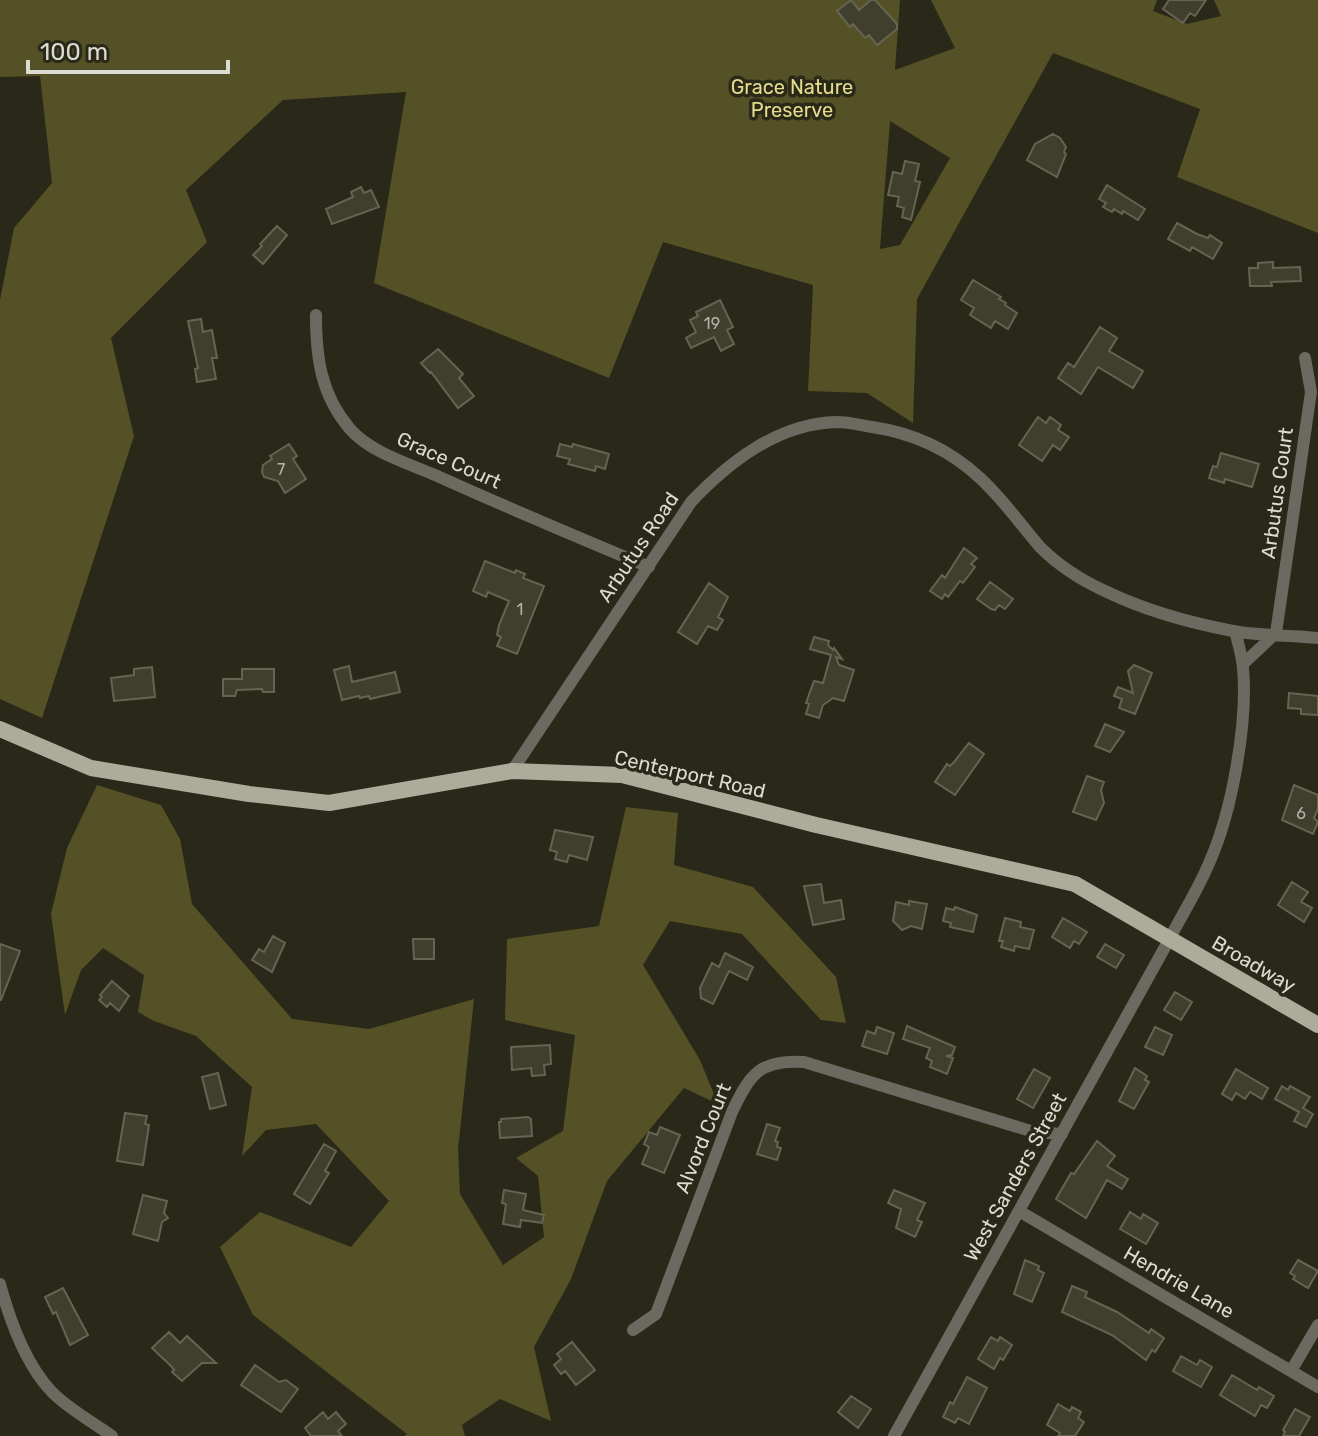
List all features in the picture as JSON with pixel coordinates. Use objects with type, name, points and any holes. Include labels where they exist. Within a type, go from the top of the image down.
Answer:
[{"type":"main road","name":"Centerport Road","points":[[0,729],[91,768],[249,794],[329,803],[512,771],[622,775],[816,825],[1075,884],[1170,938]]},
{"type":"main road","name":"Broadway","points":[[1170,938],[1318,1025]]},
{"type":"street","name":"Grace Court","points":[[316,315],[316,354],[322,380],[332,404],[351,431],[378,450],[649,567]]},
{"type":"street","name":"Arbutus Court","points":[[1276,633],[1311,392],[1305,358]]},
{"type":"street","name":"Arbutus Road","points":[[512,771],[691,502],[721,470],[764,442],[800,428],[837,422],[889,430],[936,445],[978,476],[1010,508],[1042,548],[1072,572],[1105,592],[1235,631],[1318,638]]},
{"type":"street","name":"West Sanders Street","points":[[896,1432],[1211,860],[1240,745],[1243,664],[1235,631]]},
{"type":"street","points":[[1243,664],[1276,633]]},
{"type":"street","name":"Alvord Court","points":[[633,1330],[656,1314],[732,1112],[746,1083],[762,1067],[781,1060],[804,1062],[1008,1125],[1034,1132],[1062,1134]]},
{"type":"street","name":"Hendrie Lane","points":[[1019,1211],[1318,1387]]},
{"type":"street","points":[[0,1284],[6,1307],[27,1355],[52,1392],[112,1436]]},
{"type":"street","points":[[1291,1371],[1318,1325]]},
{"type":"street","points":[[896,1432],[911,1436]]},
{"type":"green space","name":"Grace Nature Preserve","points":[[0,0],[900,0],[895,70],[955,48],[931,0],[1157,0],[1153,11],[1187,24],[1221,16],[1214,0],[1318,0],[1318,233],[1177,177],[1200,109],[1053,53],[917,299],[913,423],[867,393],[808,391],[813,285],[663,242],[609,378],[374,283],[406,92],[283,100],[186,190],[207,242],[111,338],[134,436],[42,718],[0,699],[0,300],[14,228],[52,183],[40,76],[0,77]],"holes":[[[890,121],[950,158],[900,245],[880,249]]]},
{"type":"green space","points":[[97,785],[161,805],[180,839],[192,904],[292,1019],[369,1029],[474,999],[458,1149],[460,1194],[503,1265],[544,1237],[538,1176],[516,1158],[563,1131],[575,1035],[505,1020],[507,939],[599,926],[626,807],[678,813],[674,865],[753,887],[836,977],[846,1023],[821,1020],[742,934],[670,921],[643,965],[700,1060],[718,1104],[684,1088],[607,1181],[571,1279],[534,1347],[551,1421],[500,1399],[462,1425],[465,1436],[404,1436],[407,1434],[253,1315],[220,1247],[260,1212],[351,1247],[389,1201],[316,1124],[266,1130],[242,1156],[252,1087],[196,1036],[138,1012],[144,975],[103,948],[81,970],[65,1015],[51,914],[67,848]]},
{"type":"building","points":[[851,0],[859,10],[875,0],[897,24],[897,29],[877,45],[869,35],[865,38],[853,24],[850,27],[837,11]]},
{"type":"building","points":[[1169,0],[1206,0],[1195,16],[1190,13],[1183,23],[1163,9]]},
{"type":"building","points":[[1053,134],[1066,147],[1057,177],[1027,160],[1035,144]]},
{"type":"building","points":[[905,161],[919,164],[915,181],[920,182],[911,220],[902,217],[904,208],[897,206],[899,197],[888,195],[893,172],[902,174]]},
{"type":"building","points":[[1107,185],[1145,209],[1138,220],[1123,211],[1122,214],[1114,209],[1112,212],[1103,207],[1106,203],[1099,199]]},
{"type":"building","points":[[361,187],[364,193],[371,190],[379,207],[332,224],[326,209],[353,197],[351,192]]},
{"type":"building","points":[[1177,223],[1208,238],[1210,235],[1222,243],[1213,259],[1192,247],[1190,251],[1168,239]]},
{"type":"building","points":[[277,226],[287,235],[263,264],[253,255]]},
{"type":"building","points":[[1273,262],[1273,268],[1300,267],[1301,281],[1250,286],[1249,268],[1258,268],[1258,263]]},
{"type":"building","points":[[973,280],[1001,297],[999,299],[1005,305],[1017,313],[1008,329],[995,321],[991,328],[970,315],[974,308],[961,300]]},
{"type":"building","points":[[720,300],[733,327],[727,330],[734,344],[721,351],[714,337],[691,348],[686,338],[696,332],[690,320],[698,316],[696,312]]},
{"type":"building","points":[[201,319],[203,332],[212,330],[217,358],[212,358],[216,379],[197,382],[195,369],[198,368],[188,321]]},
{"type":"building","points":[[1100,327],[1117,338],[1109,351],[1143,371],[1133,388],[1098,367],[1081,394],[1058,378],[1068,363],[1074,367]]},
{"type":"building","points":[[438,349],[463,374],[459,378],[474,396],[458,408],[421,363]]},
{"type":"building","points":[[1038,417],[1046,423],[1050,417],[1061,425],[1058,430],[1069,437],[1060,450],[1053,445],[1042,461],[1019,445]]},
{"type":"building","points":[[289,444],[297,456],[293,459],[306,479],[285,493],[278,481],[264,477],[262,472],[263,465],[272,459],[270,456]]},
{"type":"building","points":[[560,444],[572,447],[573,444],[609,454],[605,469],[596,466],[595,471],[568,464],[570,459],[557,456]]},
{"type":"building","points":[[1221,453],[1259,464],[1252,487],[1209,478],[1213,466],[1217,467]]},
{"type":"building","points":[[964,548],[977,558],[971,564],[975,567],[963,583],[960,581],[948,597],[945,594],[942,599],[930,591],[942,575],[945,578]]},
{"type":"building","points":[[485,561],[515,573],[516,570],[525,574],[523,578],[544,586],[517,654],[497,646],[501,637],[497,635],[499,625],[509,601],[488,592],[486,597],[473,591]]},
{"type":"building","points":[[990,582],[1013,599],[1005,609],[999,605],[995,610],[991,609],[977,599]]},
{"type":"building","points":[[709,583],[728,597],[718,617],[723,620],[717,630],[708,626],[697,644],[678,632]]},
{"type":"building","points":[[814,637],[829,641],[828,645],[842,659],[836,657],[839,665],[854,670],[844,701],[833,698],[823,705],[819,718],[806,714],[809,704],[806,703],[814,681],[823,683],[831,655],[810,649]]},
{"type":"building","points":[[1134,665],[1152,673],[1135,714],[1119,708],[1122,699],[1114,696],[1118,687],[1133,693],[1128,671]]},
{"type":"building","points":[[349,666],[352,682],[395,672],[400,692],[370,699],[369,696],[359,696],[342,700],[334,670]]},
{"type":"building","points":[[152,667],[155,697],[114,701],[111,678],[134,675],[134,669]]},
{"type":"building","points":[[242,669],[274,669],[274,692],[237,690],[235,696],[223,696],[223,679],[242,679]]},
{"type":"building","points":[[1289,693],[1318,696],[1318,715],[1301,714],[1301,709],[1288,708]]},
{"type":"building","points":[[1105,724],[1124,732],[1110,752],[1095,746]]},
{"type":"building","points":[[969,743],[984,754],[955,795],[935,782],[947,764],[950,766]]},
{"type":"building","points":[[1087,776],[1104,782],[1101,790],[1104,803],[1096,820],[1073,812]]},
{"type":"building","points":[[1294,785],[1318,795],[1314,818],[1318,822],[1313,834],[1282,820]]},
{"type":"building","points":[[555,830],[593,837],[587,860],[569,855],[567,862],[555,859],[557,852],[550,850]]},
{"type":"building","points":[[1292,882],[1308,892],[1301,902],[1312,908],[1304,922],[1278,905]]},
{"type":"building","points":[[821,884],[824,903],[841,900],[844,919],[813,925],[804,886]]},
{"type":"building","points":[[909,901],[927,904],[922,929],[911,926],[902,930],[893,921],[896,902],[909,905]]},
{"type":"building","points":[[955,907],[977,915],[973,932],[950,927],[951,923],[943,921],[946,908],[954,910]]},
{"type":"building","points":[[1005,918],[1021,922],[1020,927],[1034,930],[1029,949],[1015,946],[1014,951],[1001,947],[1003,941],[999,941]]},
{"type":"building","points":[[1063,918],[1087,932],[1079,944],[1074,941],[1070,948],[1052,937]]},
{"type":"building","points":[[273,936],[285,943],[272,972],[252,960],[259,949],[264,952]]},
{"type":"building","points":[[413,939],[434,939],[434,959],[414,959]]},
{"type":"building","points":[[0,944],[20,951],[1,1000],[0,1000]]},
{"type":"building","points":[[1105,944],[1124,955],[1116,968],[1097,957]]},
{"type":"building","points":[[725,953],[753,967],[747,980],[729,971],[713,1004],[701,998],[700,988],[712,963],[719,967]]},
{"type":"building","points":[[112,981],[129,996],[119,1011],[110,1003],[107,1007],[99,1000]]},
{"type":"building","points":[[1175,992],[1192,1002],[1181,1020],[1164,1010]]},
{"type":"building","points":[[907,1026],[955,1047],[952,1055],[946,1056],[953,1058],[947,1074],[930,1067],[932,1061],[926,1058],[930,1048],[903,1039]]},
{"type":"building","points":[[877,1027],[894,1033],[887,1054],[862,1046],[867,1031],[875,1034]]},
{"type":"building","points":[[1155,1027],[1172,1035],[1163,1055],[1145,1047]]},
{"type":"building","points":[[550,1045],[551,1064],[544,1065],[545,1075],[532,1076],[531,1068],[512,1070],[511,1047]]},
{"type":"building","points":[[1135,1068],[1147,1076],[1145,1080],[1149,1082],[1134,1109],[1119,1101]]},
{"type":"building","points":[[1034,1069],[1050,1078],[1033,1108],[1017,1099]]},
{"type":"building","points":[[1236,1069],[1268,1088],[1262,1099],[1250,1092],[1245,1099],[1236,1093],[1232,1100],[1222,1094]]},
{"type":"building","points":[[218,1073],[226,1105],[210,1109],[202,1077]]},
{"type":"building","points":[[1282,1086],[1288,1090],[1290,1086],[1310,1097],[1303,1108],[1313,1114],[1306,1127],[1294,1121],[1299,1112],[1275,1099]]},
{"type":"building","points":[[125,1113],[147,1116],[145,1124],[149,1125],[143,1165],[117,1161]]},
{"type":"building","points":[[501,1119],[531,1119],[532,1136],[500,1138]]},
{"type":"building","points":[[767,1124],[780,1128],[775,1141],[781,1148],[777,1160],[757,1154]]},
{"type":"building","points":[[660,1127],[680,1135],[664,1173],[642,1164],[649,1147],[644,1144],[649,1132],[657,1135]]},
{"type":"building","points":[[1097,1141],[1115,1156],[1107,1166],[1128,1179],[1122,1189],[1107,1180],[1086,1218],[1056,1199],[1071,1173],[1074,1174]]},
{"type":"building","points":[[324,1144],[336,1151],[325,1171],[329,1173],[310,1204],[294,1194]]},
{"type":"building","points":[[504,1190],[526,1194],[523,1210],[544,1215],[542,1223],[521,1220],[520,1227],[503,1224],[506,1204],[502,1203]]},
{"type":"building","points":[[894,1190],[925,1203],[917,1220],[922,1222],[915,1237],[896,1228],[901,1209],[888,1203]]},
{"type":"building","points":[[143,1195],[167,1201],[164,1213],[168,1218],[162,1222],[158,1241],[133,1234]]},
{"type":"building","points":[[1130,1212],[1141,1219],[1143,1214],[1158,1223],[1146,1244],[1120,1229]]},
{"type":"building","points":[[1025,1260],[1039,1266],[1038,1270],[1044,1273],[1032,1302],[1014,1294]]},
{"type":"building","points":[[1298,1260],[1318,1271],[1308,1288],[1293,1279],[1295,1276],[1290,1273]]},
{"type":"building","points":[[1072,1286],[1087,1292],[1085,1297],[1117,1312],[1149,1333],[1151,1329],[1164,1338],[1155,1352],[1152,1350],[1146,1360],[1112,1335],[1062,1312]]},
{"type":"building","points":[[63,1288],[88,1335],[70,1345],[56,1312],[53,1314],[45,1297]]},
{"type":"building","points":[[169,1332],[180,1343],[187,1336],[216,1363],[202,1363],[182,1381],[152,1348]]},
{"type":"building","points":[[991,1337],[998,1341],[1000,1337],[1012,1345],[994,1369],[978,1359]]},
{"type":"building","points":[[572,1342],[595,1370],[576,1385],[565,1371],[561,1374],[554,1365],[561,1359],[557,1354]]},
{"type":"building","points":[[1181,1356],[1197,1365],[1200,1360],[1212,1367],[1201,1387],[1173,1371]]},
{"type":"building","points":[[255,1365],[279,1382],[286,1380],[298,1389],[281,1412],[241,1385]]},
{"type":"building","points":[[1232,1375],[1274,1396],[1267,1408],[1261,1405],[1255,1416],[1220,1395]]},
{"type":"building","points":[[967,1377],[987,1388],[969,1424],[958,1418],[955,1423],[943,1417]]},
{"type":"building","points":[[851,1396],[871,1409],[858,1428],[838,1412]]},
{"type":"building","points":[[1058,1404],[1070,1411],[1072,1407],[1081,1412],[1078,1418],[1084,1422],[1075,1436],[1058,1436],[1060,1433],[1047,1425]]},
{"type":"building","points":[[1295,1409],[1310,1417],[1299,1436],[1283,1436],[1283,1430]]},
{"type":"building","points":[[323,1412],[328,1419],[336,1412],[346,1424],[338,1431],[342,1436],[311,1436],[305,1428]]}]
